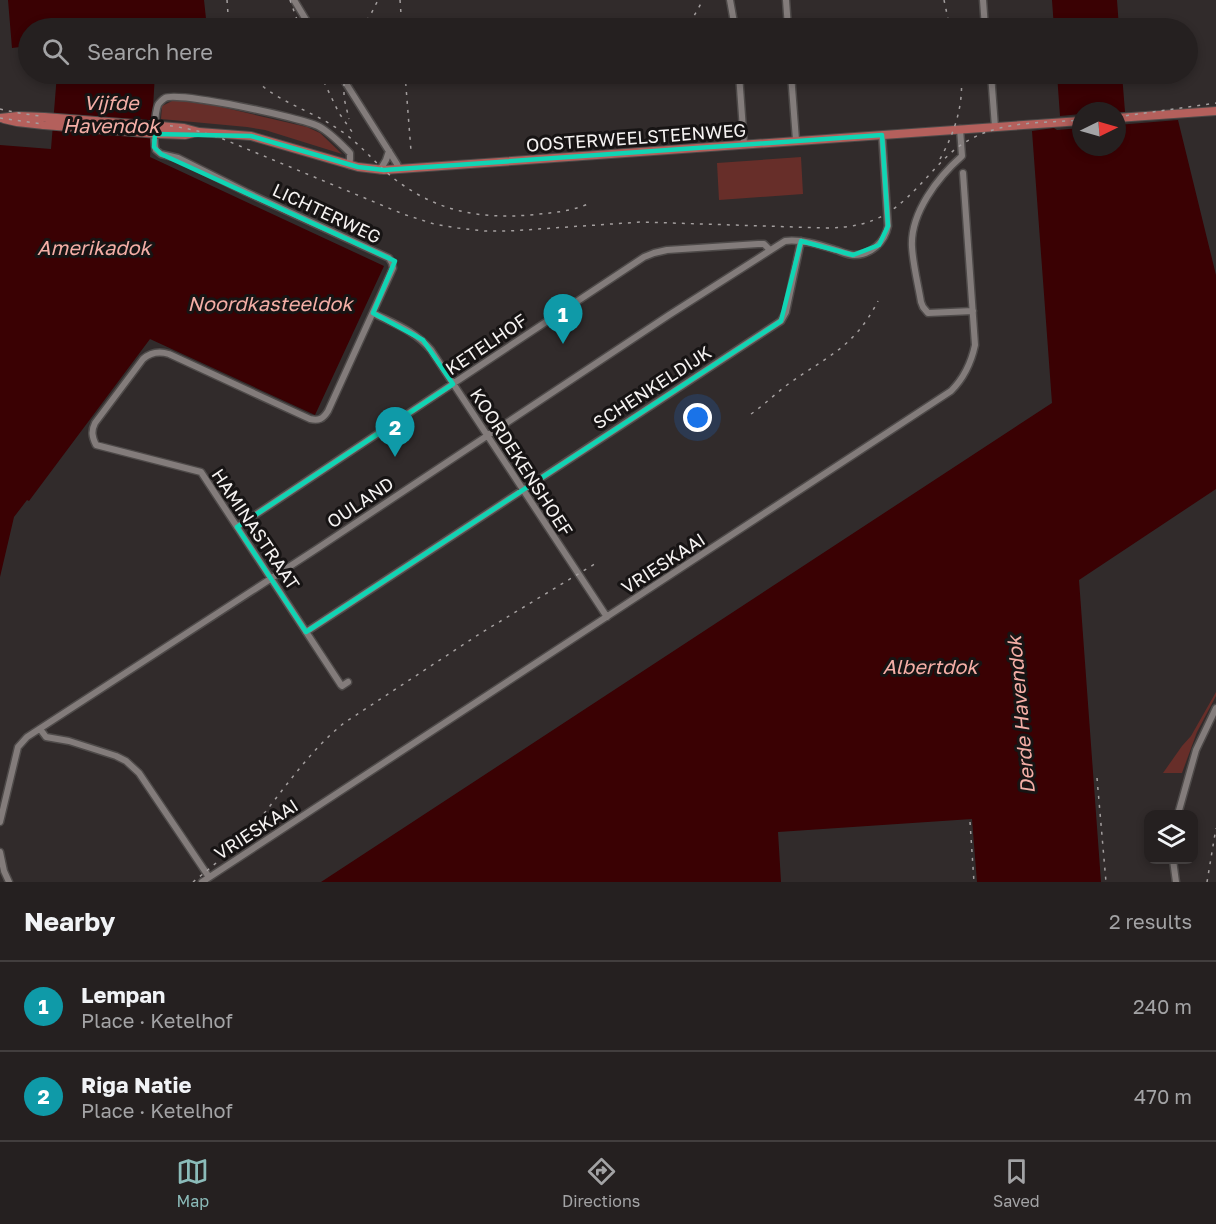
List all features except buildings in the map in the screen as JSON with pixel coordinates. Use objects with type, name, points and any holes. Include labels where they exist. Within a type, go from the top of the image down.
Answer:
[{"type":"main road","points":[[1126,117],[1216,111]]},
{"type":"main road","name":"OOSTERWEELSTEENWEG","points":[[44,121],[159,130],[185,135],[199,132],[259,137],[349,165],[380,170],[1072,122]]},
{"type":"street","points":[[294,0],[305,18]]},
{"type":"street","points":[[730,0],[733,18]]},
{"type":"street","points":[[786,0],[787,18]]},
{"type":"street","points":[[983,0],[984,18]]},
{"type":"street","points":[[346,84],[399,169]]},
{"type":"street","points":[[741,84],[744,144]]},
{"type":"street","points":[[792,84],[796,140]]},
{"type":"street","points":[[992,84],[996,127]]},
{"type":"street","name":"LICHTERWEG","points":[[96,445],[92,434],[95,423],[143,359],[156,352],[169,354],[310,419],[320,420],[328,411],[393,268],[389,258],[178,158],[161,154],[156,150],[154,143],[159,104],[164,98],[220,102],[308,122],[325,130],[350,153],[349,165]]},
{"type":"street","points":[[960,129],[962,156],[945,171],[917,215],[912,247],[921,302],[925,310],[928,313],[973,311]]},
{"type":"street","points":[[801,241],[853,255],[867,253],[879,245],[886,235],[888,226],[882,135]]},
{"type":"street","points":[[380,170],[389,151]]},
{"type":"street","name":"VRIESKAAI","points":[[202,882],[951,392],[972,359],[975,345],[963,173]]},
{"type":"street","name":"OULAND","points":[[0,822],[18,747],[27,737],[784,241],[801,241]]},
{"type":"street","name":"SCHENKELDIJK","points":[[306,632],[781,321],[786,312],[801,241]]},
{"type":"street","name":"KETELHOF","points":[[237,526],[644,257],[667,250],[758,244],[764,244],[770,250]]},
{"type":"street","name":"KOORDEKENSHOEF","points":[[373,313],[423,340],[607,617]]},
{"type":"street","name":"HAMINASTRAAT","points":[[96,445],[201,472],[341,685],[348,682]]},
{"type":"street","points":[[1179,810],[1196,750],[1216,708]]},
{"type":"street","points":[[40,729],[46,737],[69,741],[126,761],[139,773],[209,878]]},
{"type":"street","points":[[0,852],[9,882]]},
{"type":"street","points":[[1174,864],[1176,882]]},
{"type":"highlighted area","points":[[155,134],[251,136],[358,167],[384,170],[882,135],[888,226],[879,245],[853,255],[801,241],[781,321],[306,632],[237,527],[453,384],[423,340],[373,313],[395,261],[161,154],[154,147]]},
{"type":"shaded area","points":[[174,100],[217,106],[307,127],[320,133],[342,154],[265,130],[161,119],[162,106]]},
{"type":"shaded area","points":[[801,157],[803,194],[719,200],[717,163]]},
{"type":"shaded area","points":[[1216,692],[1197,732],[1182,773],[1163,773],[1191,736]]},
{"type":"water","points":[[8,0],[204,0],[206,18],[18,18],[18,47],[12,48]]},
{"type":"water","points":[[1052,0],[1117,0],[1118,18],[1053,18]]},
{"type":"water","points":[[56,84],[154,84],[150,157],[384,266],[315,415],[150,339],[29,501],[27,500],[14,517],[0,577],[0,145],[51,149]]},
{"type":"water","points":[[1058,84],[1123,84],[1124,102],[1072,102],[1072,115],[1060,116]]},
{"type":"water","name":"Albertdok","points":[[1178,120],[1216,275],[1216,489],[1079,580],[1101,882],[977,882],[972,819],[778,832],[781,882],[321,882],[1052,403],[1032,131],[1072,129],[1072,156],[1126,156],[1126,124]]},
{"type":"railway","points":[[227,0],[228,18]]},
{"type":"railway","points":[[290,0],[296,18]]},
{"type":"railway","points":[[368,18],[378,0]]},
{"type":"railway","points":[[400,0],[401,18]]},
{"type":"railway","points":[[693,18],[703,0]]},
{"type":"railway","points":[[944,0],[948,18]]},
{"type":"railway","points":[[260,84],[280,98],[347,135],[384,170],[415,193],[446,207],[478,214],[512,216],[559,212],[588,204]]},
{"type":"railway","points":[[325,84],[339,113],[355,136]]},
{"type":"railway","points":[[344,84],[344,98],[349,119]]},
{"type":"railway","points":[[406,84],[411,151]]},
{"type":"railway","points":[[940,159],[957,118],[962,84]]},
{"type":"railway","points":[[1126,116],[1216,103]]},
{"type":"railway","points":[[0,109],[56,117],[168,125],[196,131],[223,139],[403,214],[434,224],[485,231],[641,222],[825,228],[859,225],[896,207],[953,151],[982,134],[1009,126],[1072,121]]},
{"type":"railway","points":[[0,118],[42,124]]},
{"type":"railway","points":[[751,414],[849,341],[869,317],[878,301]]},
{"type":"railway","points":[[193,882],[225,856],[247,834],[307,759],[344,723],[481,633],[598,562]]},
{"type":"railway","points":[[1097,778],[1106,882]]},
{"type":"railway","points":[[970,822],[974,882]]},
{"type":"railway","points":[[1207,882],[1216,828]]},
{"type":"place","name":"Lempan","points":[[563,344]]},
{"type":"place","name":"Riga Natie","points":[[395,457]]},
{"type":"water label","name":"Vijfde Havendok","points":[[111,114]]},
{"type":"water label","name":"Amerikadok","points":[[94,247]]},
{"type":"water label","name":"Noordkasteeldok","points":[[270,303]]},
{"type":"water label","name":"Derde Havendok","points":[[1020,715]]}]
